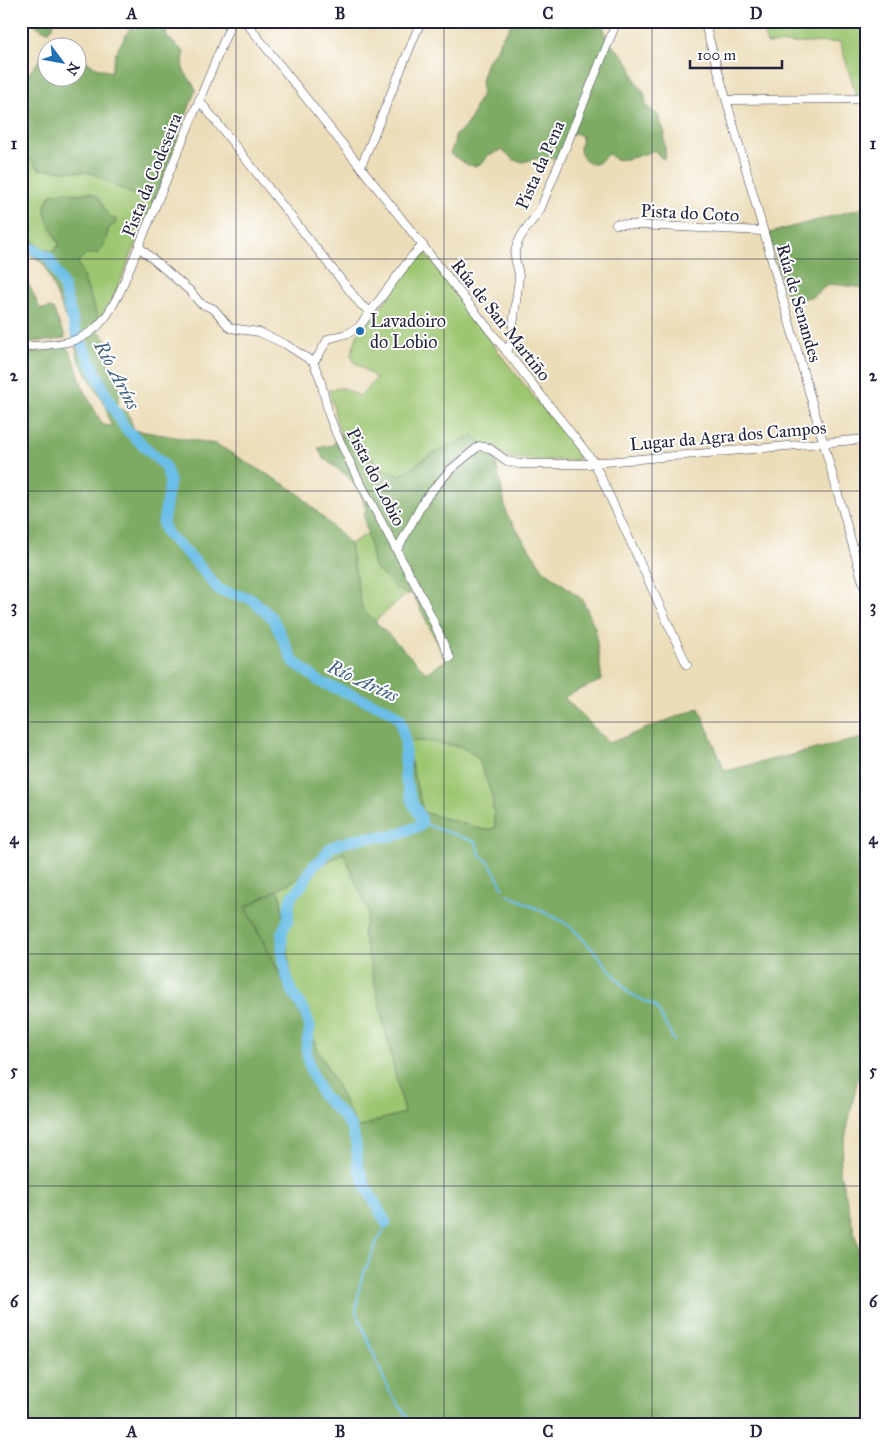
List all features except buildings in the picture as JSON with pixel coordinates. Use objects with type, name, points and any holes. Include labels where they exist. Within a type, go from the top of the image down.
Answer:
[{"type":"street","name":"Pista da Codeseira","points":[[21,347],[74,341],[90,334],[104,320],[119,294],[232,21]]},
{"type":"street","name":"Rúa de San Martiño","points":[[245,21],[594,462],[687,665]]},
{"type":"street","points":[[361,166],[421,21]]},
{"type":"street","name":"Pista da Pena","points":[[507,352],[511,342],[519,276],[515,252],[522,236],[540,210],[617,21]]},
{"type":"street","name":"Rúa de Senandes","points":[[704,21],[866,593]]},
{"type":"street","points":[[727,100],[866,99]]},
{"type":"street","points":[[199,100],[361,305],[370,311]]},
{"type":"street","name":"Pista do Coto","points":[[616,224],[763,231]]},
{"type":"street","points":[[139,247],[190,291],[200,303],[214,309],[230,328],[259,332],[285,344],[313,362],[328,339],[355,330],[366,319],[370,311],[413,255],[423,245]]},
{"type":"street","name":"Pista do Lobio","points":[[313,362],[320,378],[336,433],[355,473],[424,601],[450,658]]},
{"type":"street","name":"Lugar da Agra dos Campos","points":[[397,550],[424,499],[450,470],[479,446],[489,448],[507,461],[520,464],[589,464],[594,462],[866,439]]},
{"type":"green space","points":[[30,21],[55,21],[49,31],[43,30]]},
{"type":"green space","points":[[134,21],[165,21],[167,37],[184,52],[183,69],[196,89],[154,202],[138,197],[91,173],[38,169],[32,161],[22,159],[25,170],[21,177],[21,83],[38,62],[38,88],[88,88],[88,62],[111,72],[116,52]]},
{"type":"green space","points":[[512,21],[602,21],[607,40],[624,56],[637,84],[643,91],[646,105],[658,115],[665,133],[666,157],[662,159],[654,150],[618,160],[609,154],[598,163],[593,164],[585,160],[580,152],[582,136],[575,133],[568,136],[559,157],[548,159],[534,159],[523,162],[514,160],[502,150],[488,155],[484,162],[475,166],[468,165],[450,154],[455,135],[463,129],[472,117],[481,96],[481,81],[487,61],[497,49],[500,40]]},
{"type":"green space","points":[[760,21],[866,21],[866,95],[856,95],[840,42],[767,44]]},
{"type":"green space","points":[[22,159],[33,161],[41,169],[91,173],[138,197],[154,202],[116,291],[99,321],[77,262],[86,254],[97,253],[104,245],[109,228],[116,223],[106,212],[100,199],[93,194],[52,194],[46,203],[45,211],[59,243],[58,247],[53,251],[41,248],[21,224],[21,177],[25,170]]},
{"type":"green space","points":[[62,192],[75,194],[91,193],[99,198],[107,213],[116,219],[116,223],[109,228],[104,245],[97,254],[86,254],[78,262],[99,321],[95,332],[99,331],[106,340],[112,372],[119,386],[117,407],[128,413],[134,430],[216,444],[297,492],[350,544],[362,608],[427,673],[446,660],[413,594],[407,594],[396,589],[374,567],[364,516],[366,510],[360,491],[347,476],[323,458],[318,448],[333,445],[340,434],[366,450],[381,469],[401,475],[433,453],[473,435],[495,458],[507,515],[543,569],[583,600],[595,628],[602,680],[564,697],[609,743],[699,708],[725,771],[866,737],[866,1064],[859,1072],[839,1168],[866,1280],[866,1424],[21,1424],[21,353],[46,351],[66,346],[75,362],[84,391],[103,425],[112,426],[108,418],[107,408],[79,361],[72,333],[45,266],[34,257],[21,253],[21,224],[41,248],[53,251],[58,247],[59,243],[45,211],[46,203],[52,194]],"holes":[[[424,741],[462,747],[478,758],[492,795],[495,828],[485,830],[423,812],[408,751],[409,742]],[[344,853],[369,913],[363,932],[404,1113],[358,1128],[245,907]]]},
{"type":"green space","points":[[866,207],[866,288],[829,284],[812,297],[788,301],[769,233]]},
{"type":"green space","points":[[420,254],[426,254],[506,362],[580,455],[577,460],[510,458],[489,445],[433,453],[401,475],[381,469],[366,450],[340,434],[329,389],[343,388],[360,396],[373,383],[376,378],[354,362],[351,355],[358,333],[388,298]]},
{"type":"green space","points":[[21,270],[40,309],[53,309],[65,334],[65,338],[50,341],[21,342]]},
{"type":"green space","points":[[368,533],[374,567],[396,589],[407,594],[375,621],[362,608],[350,544]]},
{"type":"green space","points":[[425,741],[462,747],[478,758],[492,795],[495,828],[485,830],[423,812],[408,751],[409,742]]},
{"type":"green space","points":[[344,853],[369,913],[363,932],[404,1113],[358,1128],[295,1004],[280,893],[277,890]]},
{"type":"green space","points":[[277,890],[280,893],[295,1004],[246,907]]},
{"type":"waterway","name":"Río Aríns","points":[[21,232],[26,245],[49,258],[63,285],[75,330],[110,402],[125,428],[165,466],[170,481],[163,523],[166,533],[195,561],[219,590],[252,599],[273,619],[294,662],[320,682],[389,710],[400,719],[405,742],[405,777],[412,802],[422,821],[419,826],[393,836],[361,838],[330,848],[322,859],[313,866],[302,885],[290,899],[288,920],[282,932],[282,952],[286,974],[291,989],[305,1012],[310,1027],[306,1048],[310,1069],[322,1095],[352,1128],[358,1166],[366,1187],[386,1223]]},
{"type":"waterway","points":[[421,823],[476,842],[479,852],[489,863],[503,888]]},
{"type":"waterway","points":[[507,894],[562,921],[572,928],[629,993],[656,1007],[674,1041]]},
{"type":"waterway","points":[[386,1223],[360,1283],[356,1311],[389,1391],[408,1418],[415,1424]]},
{"type":"place","name":"Lavadoiro do Lobio","points":[[360,331]]}]
